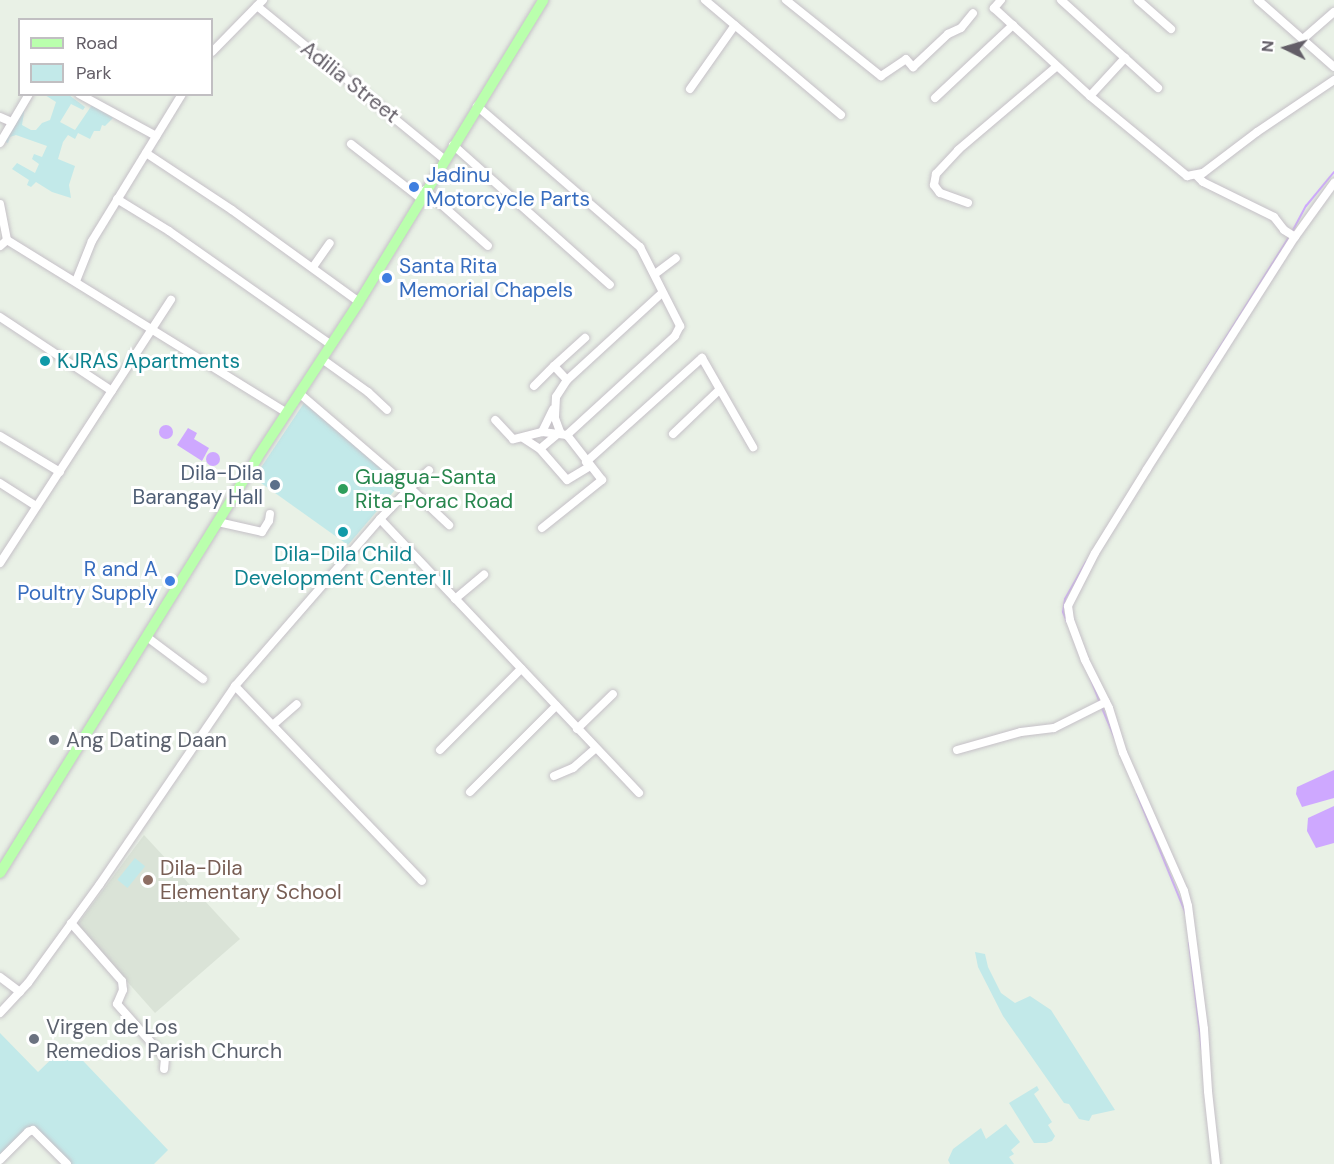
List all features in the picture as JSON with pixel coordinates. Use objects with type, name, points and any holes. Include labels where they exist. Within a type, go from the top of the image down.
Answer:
[{"type":"main road","points":[[0,873],[4,859],[358,302],[422,194],[543,0]]},
{"type":"street","points":[[705,0],[841,115]]},
{"type":"street","points":[[786,0],[881,76],[906,58],[913,67],[948,34],[961,28],[974,13]]},
{"type":"street","points":[[1001,0],[994,8],[1056,67],[1187,176],[1197,176],[1334,80]]},
{"type":"street","points":[[1061,0],[1158,88]]},
{"type":"street","points":[[1138,0],[1171,29]]},
{"type":"street","points":[[1258,0],[1334,67]]},
{"type":"street","points":[[213,51],[260,3]]},
{"type":"street","name":"Adilia Street","points":[[260,3],[444,159]]},
{"type":"street","points":[[1303,39],[1334,12]]},
{"type":"street","points":[[690,89],[735,25]]},
{"type":"street","points":[[935,98],[1013,25]]},
{"type":"street","points":[[1090,96],[1125,58]]},
{"type":"street","points":[[968,203],[940,193],[934,185],[936,174],[958,150],[1056,67]]},
{"type":"street","points":[[0,142],[28,96]]},
{"type":"street","points":[[83,96],[156,136]]},
{"type":"street","points":[[76,280],[92,241],[181,96]]},
{"type":"street","points":[[477,106],[640,247],[655,274],[662,293],[680,322],[679,332],[563,434],[540,449]]},
{"type":"street","points":[[0,117],[12,122]]},
{"type":"street","points":[[351,144],[422,194],[488,246]]},
{"type":"street","points":[[453,145],[610,285]]},
{"type":"street","points":[[146,153],[313,267],[358,302]]},
{"type":"street","points":[[1197,176],[1203,182],[1274,217],[1284,230],[1295,237]]},
{"type":"street","points":[[1216,1164],[1204,1029],[1188,906],[1184,891],[1123,753],[1070,620],[1070,599],[1142,478],[1295,237],[1334,183]]},
{"type":"street","points":[[117,199],[169,231],[331,345]]},
{"type":"street","points":[[0,204],[7,240],[76,280],[286,412]]},
{"type":"street","points":[[0,246],[7,240]]},
{"type":"street","points":[[313,267],[330,243]]},
{"type":"street","points":[[655,274],[676,258]]},
{"type":"street","points":[[542,432],[555,406],[557,393],[567,380],[662,293]]},
{"type":"street","points":[[0,563],[171,300]]},
{"type":"street","points":[[0,316],[112,391]]},
{"type":"street","points":[[534,386],[585,338]]},
{"type":"street","points":[[523,438],[540,449],[569,480],[702,358],[753,447]]},
{"type":"street","points":[[322,359],[368,392],[387,410]]},
{"type":"street","points":[[554,366],[567,380]]},
{"type":"street","points":[[673,434],[719,390]]},
{"type":"street","points":[[299,393],[410,488],[449,525]]},
{"type":"street","points":[[542,528],[602,480],[563,434],[555,406]]},
{"type":"street","points":[[495,420],[511,438],[523,438],[542,432],[563,434]]},
{"type":"street","points":[[0,436],[60,471]]},
{"type":"street","points":[[0,1013],[20,993],[71,923],[235,686],[380,519],[429,470]]},
{"type":"street","points":[[0,483],[36,506]]},
{"type":"street","points":[[218,522],[262,532],[269,521],[270,514]]},
{"type":"street","points":[[380,519],[639,793]]},
{"type":"street","points":[[455,599],[484,575]]},
{"type":"street","points":[[147,637],[203,679]]},
{"type":"street","points":[[440,750],[521,669]]},
{"type":"street","points":[[235,686],[274,724],[422,881]]},
{"type":"street","points":[[577,729],[613,694]]},
{"type":"street","points":[[957,750],[1021,732],[1054,728],[1103,703]]},
{"type":"street","points":[[274,724],[297,704]]},
{"type":"street","points":[[470,792],[556,706]]},
{"type":"street","points":[[554,776],[573,768],[596,748]]},
{"type":"street","points":[[71,923],[122,981],[123,990],[117,1004],[165,1058],[164,1069]]},
{"type":"street","points":[[0,977],[20,993]]},
{"type":"street","points":[[0,1160],[28,1132],[33,1130],[67,1164]]},
{"type":"shaded area","points":[[163,425],[169,425],[173,432],[169,439],[163,439],[159,435],[159,429]]},
{"type":"shaded area","points":[[188,428],[197,433],[194,439],[209,448],[202,461],[177,445]]},
{"type":"shaded area","points":[[213,452],[218,454],[220,459],[218,464],[213,466],[208,464],[206,459],[208,454]]},
{"type":"shaded area","points":[[1334,770],[1334,798],[1302,807],[1296,794],[1297,787]]},
{"type":"shaded area","points":[[1334,806],[1334,843],[1316,848],[1307,831],[1308,818]]},
{"type":"shaded area","name":"Dila-Dila Elementary School","points":[[144,835],[240,939],[155,1013],[77,925]]},
{"type":"green space","points":[[47,96],[70,96],[85,107],[83,110],[71,104],[60,122],[75,130],[92,105],[113,118],[105,126],[102,125],[100,131],[94,131],[90,139],[78,133],[75,139],[68,135],[63,142],[58,159],[75,166],[69,185],[71,198],[52,192],[36,182],[31,187],[27,185],[29,180],[12,169],[17,163],[35,173],[39,164],[32,159],[34,154],[42,157],[47,146],[16,135],[10,137],[8,143],[3,141],[25,107],[22,125],[36,130],[42,123],[50,120],[56,102]]},
{"type":"green space","points":[[304,403],[400,484],[348,545],[254,478]]},
{"type":"green space","points":[[135,858],[145,866],[127,888],[117,880]]},
{"type":"green space","points":[[975,952],[985,954],[988,967],[1001,993],[1015,1003],[1030,996],[1051,1010],[1115,1110],[1092,1115],[1089,1121],[1079,1119],[1069,1104],[1064,1103],[1003,1016],[978,967]]},
{"type":"green space","points":[[0,1033],[38,1072],[67,1044],[168,1150],[154,1164],[69,1164],[33,1127],[0,1158]]},
{"type":"green space","points":[[1037,1086],[1039,1090],[1034,1094],[1052,1122],[1048,1125],[1055,1136],[1052,1141],[1046,1143],[1034,1143],[1009,1103]]},
{"type":"green space","points":[[1006,1124],[1020,1142],[1011,1150],[1014,1154],[1009,1157],[1014,1164],[950,1164],[948,1160],[953,1149],[981,1128],[986,1139]]},
{"type":"waterway","points":[[1292,232],[1306,206],[1334,172]]},
{"type":"waterway","points":[[1205,371],[1289,237]]},
{"type":"waterway","points":[[1067,622],[1063,612],[1065,599],[1086,562]]},
{"type":"waterway","points":[[1090,677],[1100,703]]},
{"type":"waterway","points":[[1102,708],[1115,739]]},
{"type":"waterway","points":[[1137,794],[1186,914]]},
{"type":"waterway","points":[[1189,943],[1202,1051]]},
{"type":"place","name":"Jadinu Motorcycle Parts","points":[[414,187]]},
{"type":"place","name":"Santa Rita Memorial Chapels","points":[[387,278]]},
{"type":"place","name":"KJRAS Apartments","points":[[45,361]]},
{"type":"place","name":"Dila-Dila Barangay Hall","points":[[275,485]]},
{"type":"place","name":"Guagua-Santa Rita-Porac Road","points":[[343,489]]},
{"type":"place","name":"Dila-Dila Child Development Center II","points":[[343,532]]},
{"type":"place","name":"R and A Poultry Supply","points":[[170,581]]},
{"type":"place","name":"Ang Dating Daan","points":[[54,740]]},
{"type":"place","name":"Dila-Dila Elementary School","points":[[148,880]]},
{"type":"place","name":"Virgen de Los Remedios Parish Church","points":[[34,1039]]}]
